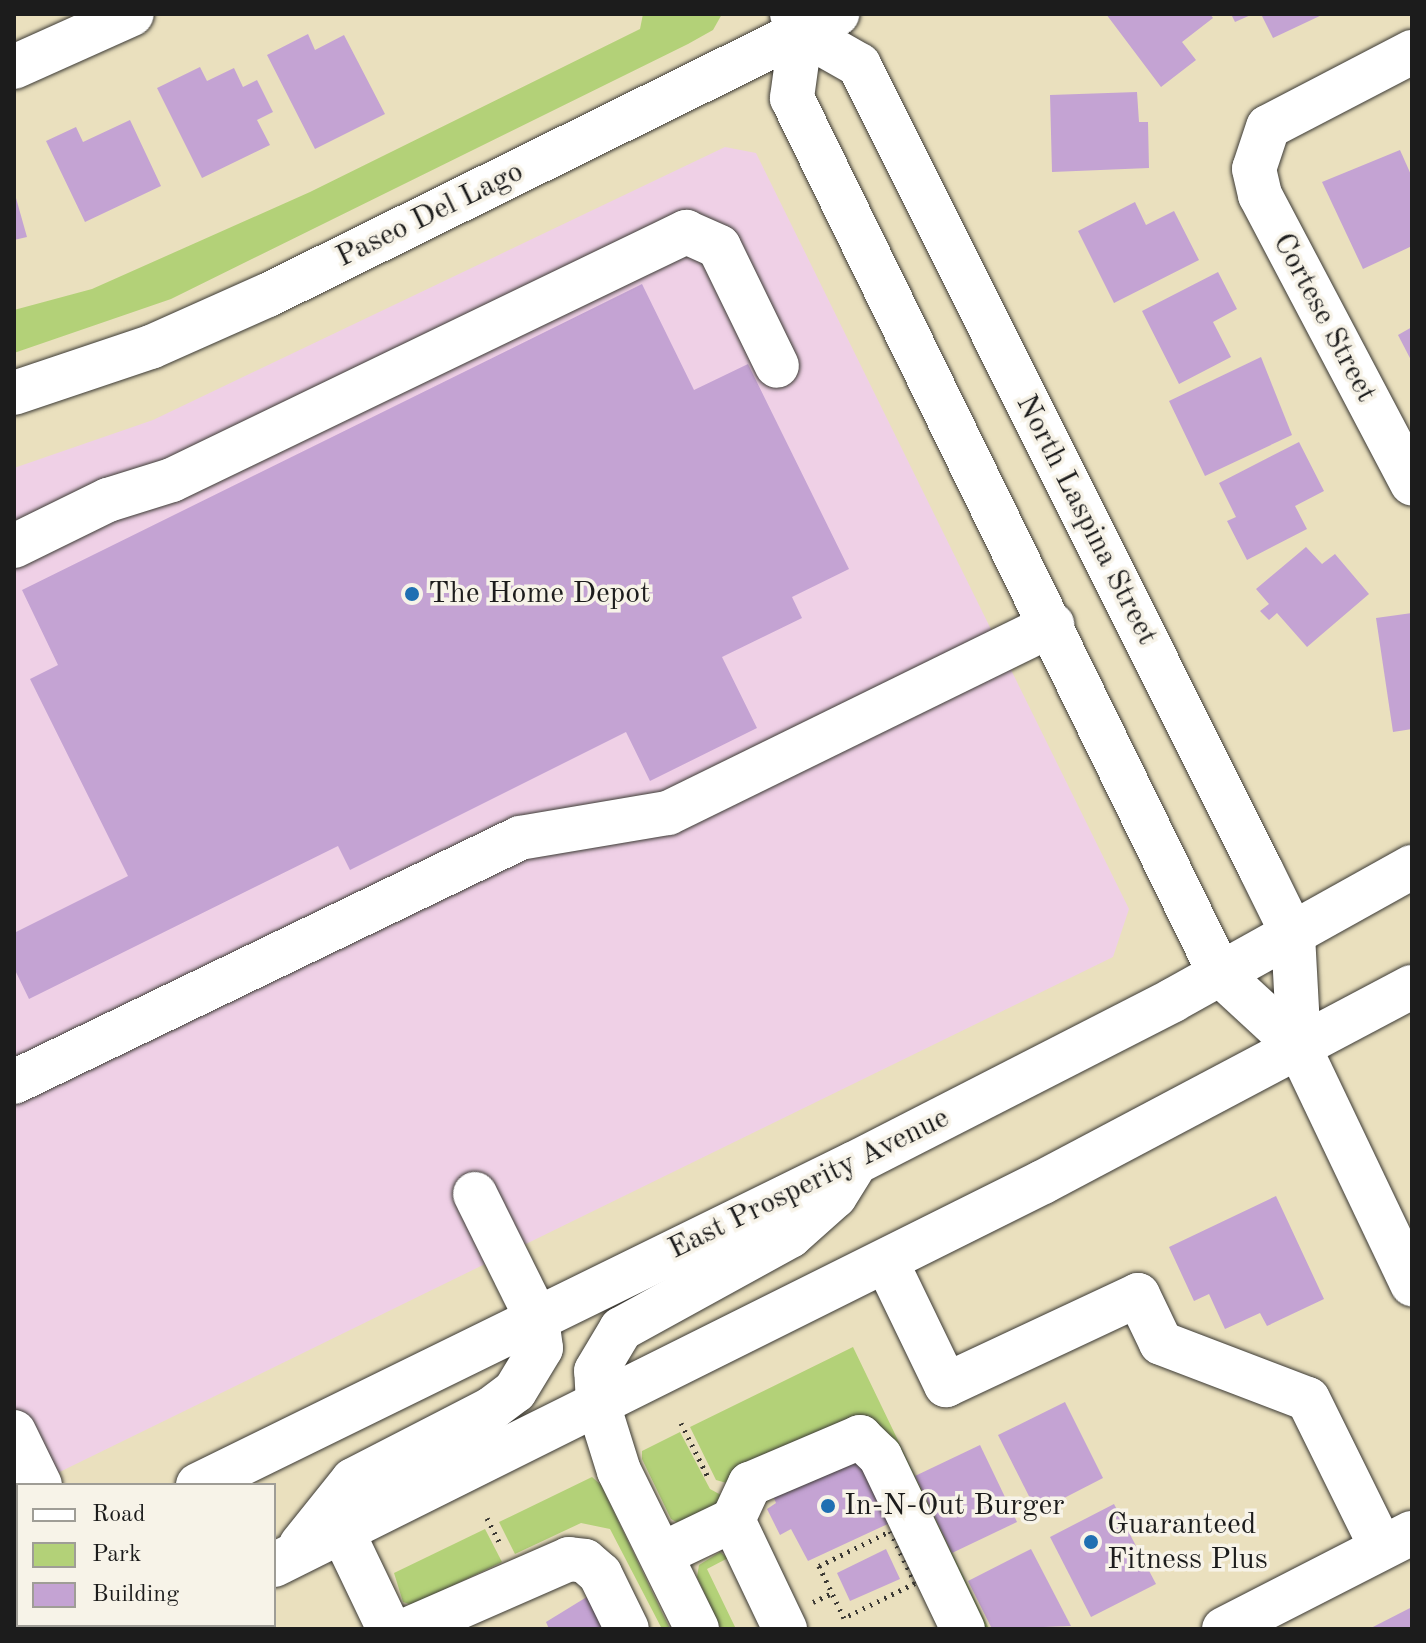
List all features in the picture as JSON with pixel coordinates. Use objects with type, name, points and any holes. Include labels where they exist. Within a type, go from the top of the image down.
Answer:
[{"type":"street","points":[[14,67],[132,14]]},
{"type":"street","name":"Paseo Del Lago","points":[[14,393],[151,347],[268,295],[810,20]]},
{"type":"street","name":"North Laspina Street","points":[[1299,1047],[1293,935],[859,65],[810,20],[792,98],[1220,974],[1299,1047],[1412,1284]]},
{"type":"street","name":"Cortese Street","points":[[1412,52],[1268,127],[1258,146],[1254,169],[1260,195],[1412,483]]},
{"type":"street","points":[[14,546],[108,500],[172,480],[686,232],[719,247],[777,366]]},
{"type":"street","points":[[14,1082],[520,838],[668,813],[1052,625]]},
{"type":"street","name":"East Prosperity Avenue","points":[[202,1483],[855,1163],[1220,974],[1412,867]]},
{"type":"street","points":[[283,1560],[886,1261],[1412,987]]},
{"type":"street","points":[[697,1629],[619,1471],[598,1404],[596,1371],[621,1329],[801,1229],[835,1196],[855,1163]]},
{"type":"street","points":[[283,1560],[353,1480],[491,1409],[515,1391],[541,1348],[537,1319],[475,1194]]},
{"type":"street","points":[[886,1261],[946,1385],[1138,1295],[1161,1343],[1308,1399],[1397,1540],[1224,1629]]},
{"type":"street","points":[[14,1432],[39,1483]]},
{"type":"street","points":[[662,1554],[722,1503],[750,1484],[860,1437],[880,1456],[963,1629]]},
{"type":"street","points":[[722,1503],[785,1629]]},
{"type":"street","points":[[342,1531],[389,1629]]},
{"type":"street","points":[[471,1616],[485,1582],[563,1544],[593,1537],[614,1554],[651,1629]]},
{"type":"street","points":[[409,1629],[471,1616],[569,1559],[585,1561],[600,1574],[627,1629]]},
{"type":"path","points":[[681,1423],[722,1503]]},
{"type":"path","points":[[487,1518],[507,1559]]},
{"type":"path","points":[[890,1531],[915,1583],[844,1618],[819,1566],[890,1531]]},
{"type":"shaded area","points":[[725,147],[756,153],[1129,909],[1113,957],[37,1483],[16,1483],[14,1494],[14,468],[153,420]]},
{"type":"green space","points":[[643,14],[722,14],[713,30],[688,44],[171,299],[14,353],[14,310],[92,289],[310,192],[640,29]]},
{"type":"green space","points":[[853,1347],[989,1629],[977,1629],[883,1432],[730,1484],[716,1480],[690,1427]]},
{"type":"green space","points":[[680,1432],[710,1489],[721,1495],[715,1508],[680,1524],[671,1519],[642,1459],[642,1451]]},
{"type":"green space","points":[[592,1477],[601,1485],[670,1629],[662,1629],[610,1529],[581,1523],[515,1554],[499,1522]]},
{"type":"green space","points":[[485,1529],[502,1562],[412,1605],[403,1602],[394,1573]]},
{"type":"green space","points":[[720,1552],[728,1558],[707,1569],[736,1629],[721,1629],[697,1577],[699,1565]]},
{"type":"building","points":[[1106,14],[1210,14],[1213,18],[1182,42],[1196,60],[1161,87]]},
{"type":"building","points":[[1231,14],[1253,14],[1235,22]]},
{"type":"building","points":[[1261,14],[1324,14],[1273,38]]},
{"type":"building","points":[[308,34],[315,50],[344,35],[385,114],[315,149],[267,55]]},
{"type":"building","points":[[200,67],[207,81],[234,68],[243,87],[257,80],[273,112],[257,120],[270,145],[202,178],[157,88]]},
{"type":"building","points":[[1137,92],[1139,122],[1148,122],[1149,168],[1052,172],[1050,95]]},
{"type":"building","points":[[130,120],[161,186],[85,222],[46,141],[76,127],[83,142]]},
{"type":"building","points":[[1400,150],[1412,177],[1412,246],[1363,269],[1322,182]]},
{"type":"building","points":[[14,191],[27,237],[14,240]]},
{"type":"building","points":[[1135,202],[1146,225],[1174,211],[1199,260],[1114,303],[1078,231]]},
{"type":"building","points":[[1218,272],[1237,309],[1213,322],[1231,357],[1179,384],[1142,311]]},
{"type":"building","name":"The Home Depot","points":[[642,284],[694,390],[748,364],[849,569],[792,597],[802,618],[722,657],[757,728],[650,781],[626,732],[350,870],[338,846],[29,999],[14,968],[14,933],[128,876],[30,679],[58,665],[22,590]]},
{"type":"building","points":[[1412,327],[1412,362],[1398,335]]},
{"type":"building","points":[[1261,357],[1292,435],[1205,476],[1169,401]]},
{"type":"building","points":[[1299,442],[1324,491],[1295,506],[1307,529],[1247,560],[1227,521],[1236,517],[1219,483]]},
{"type":"building","points":[[1306,547],[1322,564],[1335,554],[1369,594],[1307,647],[1277,613],[1269,620],[1260,611],[1269,604],[1256,589]]},
{"type":"building","points":[[1412,613],[1412,729],[1393,732],[1376,618]]},
{"type":"building","points":[[1276,1196],[1324,1299],[1267,1326],[1260,1313],[1225,1329],[1209,1294],[1194,1301],[1169,1247]]},
{"type":"building","points":[[1065,1402],[1103,1478],[1037,1512],[998,1435]]},
{"type":"building","points":[[980,1445],[1017,1522],[952,1553],[915,1476]]},
{"type":"building","name":"In-N-Out Burger","points":[[858,1447],[892,1522],[808,1561],[791,1529],[780,1535],[767,1509],[776,1503],[770,1489]]},
{"type":"building","points":[[1114,1504],[1156,1584],[1091,1617],[1050,1537]]},
{"type":"building","points":[[886,1549],[900,1579],[850,1601],[837,1573]]},
{"type":"building","points":[[1031,1549],[1071,1626],[992,1629],[968,1581]]},
{"type":"building","points":[[590,1595],[612,1629],[549,1629],[546,1622]]},
{"type":"building","points":[[1412,1607],[1412,1629],[1369,1629]]},
{"type":"place","name":"The Home Depot","points":[[412,594]]},
{"type":"place","name":"In-N-Out Burger","points":[[828,1506]]},
{"type":"place","name":"Guaranteed Fitness Plus","points":[[1091,1542]]}]
